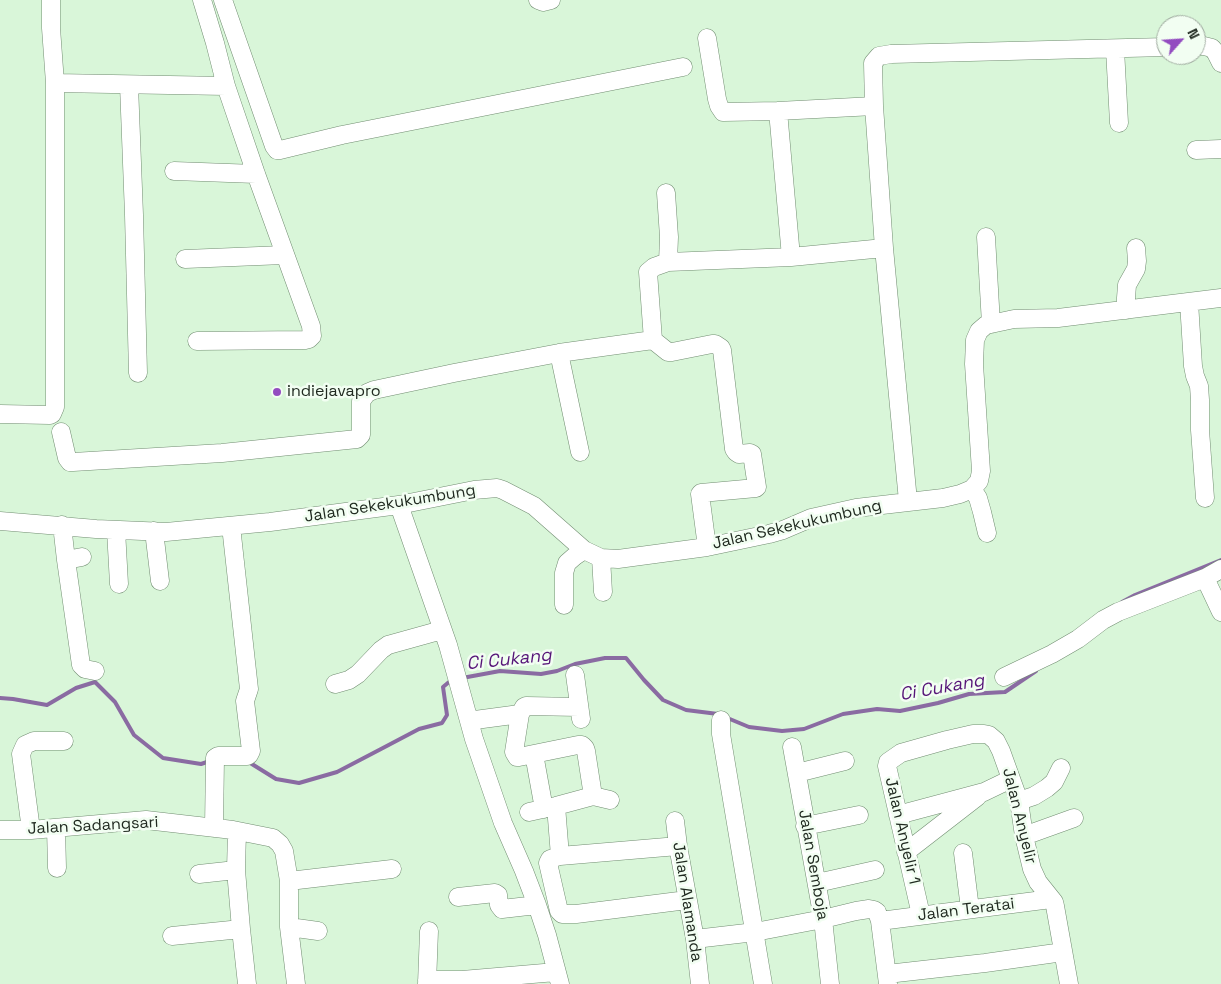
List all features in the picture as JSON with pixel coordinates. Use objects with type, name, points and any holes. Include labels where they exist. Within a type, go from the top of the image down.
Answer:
[{"type":"street","points":[[0,414],[50,415],[55,407],[55,83],[51,0]]},
{"type":"street","points":[[197,341],[305,340],[312,336],[311,326],[284,255],[226,86],[202,0]]},
{"type":"street","points":[[223,0],[276,150],[351,133],[683,67]]},
{"type":"street","points":[[538,0],[543,2],[551,0]]},
{"type":"street","points":[[707,38],[717,99],[719,106],[725,113],[874,106]]},
{"type":"street","points":[[1206,46],[1212,48],[1221,63]]},
{"type":"street","points":[[908,501],[884,248],[874,106],[873,63],[879,56],[885,54],[1156,47]]},
{"type":"street","points":[[1115,49],[1119,123]]},
{"type":"street","points":[[55,83],[226,86]]},
{"type":"street","points":[[129,85],[138,373]]},
{"type":"street","points":[[778,111],[791,257]]},
{"type":"street","points":[[1196,150],[1221,149]]},
{"type":"street","points":[[174,171],[256,174]]},
{"type":"street","points":[[666,193],[669,236],[668,262]]},
{"type":"street","points":[[986,237],[991,324]]},
{"type":"street","points":[[653,340],[648,272],[654,267],[668,262],[791,257],[884,248]]},
{"type":"street","points":[[1126,310],[1127,285],[1136,269],[1138,261],[1136,248]]},
{"type":"street","points":[[185,259],[284,255]]},
{"type":"street","points":[[987,533],[978,498],[972,488],[979,481],[981,471],[974,364],[975,340],[979,332],[986,325],[1014,319],[1058,318],[1221,298]]},
{"type":"street","points":[[1189,302],[1193,366],[1199,386],[1205,498]]},
{"type":"street","points":[[61,432],[67,458],[70,462],[222,452],[357,439],[361,435],[360,401],[367,393],[374,390],[454,372],[559,353],[653,340],[668,352],[715,344],[722,350],[734,449],[739,454],[752,454],[757,487],[700,494],[707,547]]},
{"type":"street","points":[[559,353],[580,452]]},
{"type":"street","name":"Jalan Sekekukumbung","points":[[0,521],[96,529],[166,532],[231,526],[399,505],[474,490],[497,488],[534,506],[584,550],[601,558],[618,559],[707,547],[769,534],[811,518],[856,508],[943,498],[960,494],[972,488]]},
{"type":"street","points":[[399,505],[448,644],[474,739],[503,823],[537,905],[558,978],[427,982],[428,931]]},
{"type":"street","points":[[62,525],[74,558],[81,665],[85,669],[95,671]]},
{"type":"street","points":[[214,828],[215,761],[218,756],[247,756],[251,751],[245,701],[250,689],[231,526]]},
{"type":"street","points":[[116,530],[119,584]]},
{"type":"street","points":[[154,532],[160,581]]},
{"type":"street","points":[[564,605],[564,573],[567,563],[584,550]]},
{"type":"street","points":[[601,558],[603,592]]},
{"type":"street","points":[[1004,677],[1052,654],[1118,612],[1205,578],[1221,569]]},
{"type":"street","points":[[1205,578],[1221,612]]},
{"type":"street","points":[[335,684],[348,680],[358,674],[388,645],[442,630]]},
{"type":"street","points":[[543,809],[601,798],[585,748],[582,745],[519,757],[514,752],[520,714],[526,706],[580,713],[575,675]]},
{"type":"street","points":[[475,720],[520,714]]},
{"type":"street","points":[[721,720],[721,734],[763,984]]},
{"type":"street","name":"Jalan Anyelir","points":[[901,754],[973,734],[991,736],[996,741],[1019,801],[1024,836],[1032,869],[1038,882],[1055,906],[1069,984]]},
{"type":"street","points":[[31,830],[21,754],[26,745],[34,741],[64,740]]},
{"type":"street","name":"Jalan Semboja","points":[[792,747],[823,919],[830,984]]},
{"type":"street","points":[[534,754],[554,859],[559,911],[562,914],[576,914],[687,900]]},
{"type":"street","name":"Jalan Anyelir 1","points":[[901,754],[889,760],[887,766],[921,915]]},
{"type":"street","points":[[797,773],[845,761]]},
{"type":"street","points":[[1019,801],[1034,796],[1047,788],[1054,782],[1061,768]]},
{"type":"street","points":[[898,815],[984,792],[1011,779]]},
{"type":"street","points":[[906,852],[984,792]]},
{"type":"street","points":[[805,826],[859,815]]},
{"type":"street","points":[[1024,836],[1074,818]]},
{"type":"street","name":"Jalan Sadangsari","points":[[0,830],[31,830],[146,820],[237,831],[273,838],[284,851],[289,881],[289,927],[296,984]]},
{"type":"street","name":"Jalan Alamanda","points":[[675,821],[695,939],[700,984]]},
{"type":"street","points":[[56,828],[57,868]]},
{"type":"street","points":[[237,831],[236,870],[240,929],[247,984]]},
{"type":"street","points":[[554,859],[678,846]]},
{"type":"street","points":[[963,853],[970,909]]},
{"type":"street","points":[[289,881],[392,869]]},
{"type":"street","points":[[199,874],[236,870]]},
{"type":"street","points":[[817,883],[875,870]]},
{"type":"street","points":[[458,897],[495,893],[498,895],[499,905],[502,909],[537,905]]},
{"type":"street","name":"Jalan Teratai","points":[[880,921],[1051,899]]},
{"type":"street","points":[[695,939],[755,932],[869,909],[877,912],[880,921],[887,979],[1063,952]]},
{"type":"street","points":[[289,927],[318,931]]},
{"type":"street","points":[[172,936],[240,929]]},
{"type":"waterway","name":"Ci Cukang","points":[[1122,602],[1221,560]]},
{"type":"waterway","name":"Ci Cukang","points":[[462,678],[500,671],[541,674],[605,658],[626,658],[663,700],[686,710],[718,714]]},
{"type":"waterway","name":"Ci Cukang","points":[[725,717],[749,727],[782,731],[804,729],[843,714],[877,709],[900,711],[969,694],[1005,692],[1036,671]]},
{"type":"waterway","name":"Ci Cukang","points":[[247,761],[276,779],[299,783],[337,772],[419,729],[442,723],[447,715],[443,687],[453,681]]},
{"type":"waterway","name":"Ci Cukang","points":[[0,698],[47,705],[76,688],[95,682],[115,702],[134,735],[163,758],[201,764],[210,761]]},
{"type":"place","name":"indiejavapro","points":[[277,392]]}]
